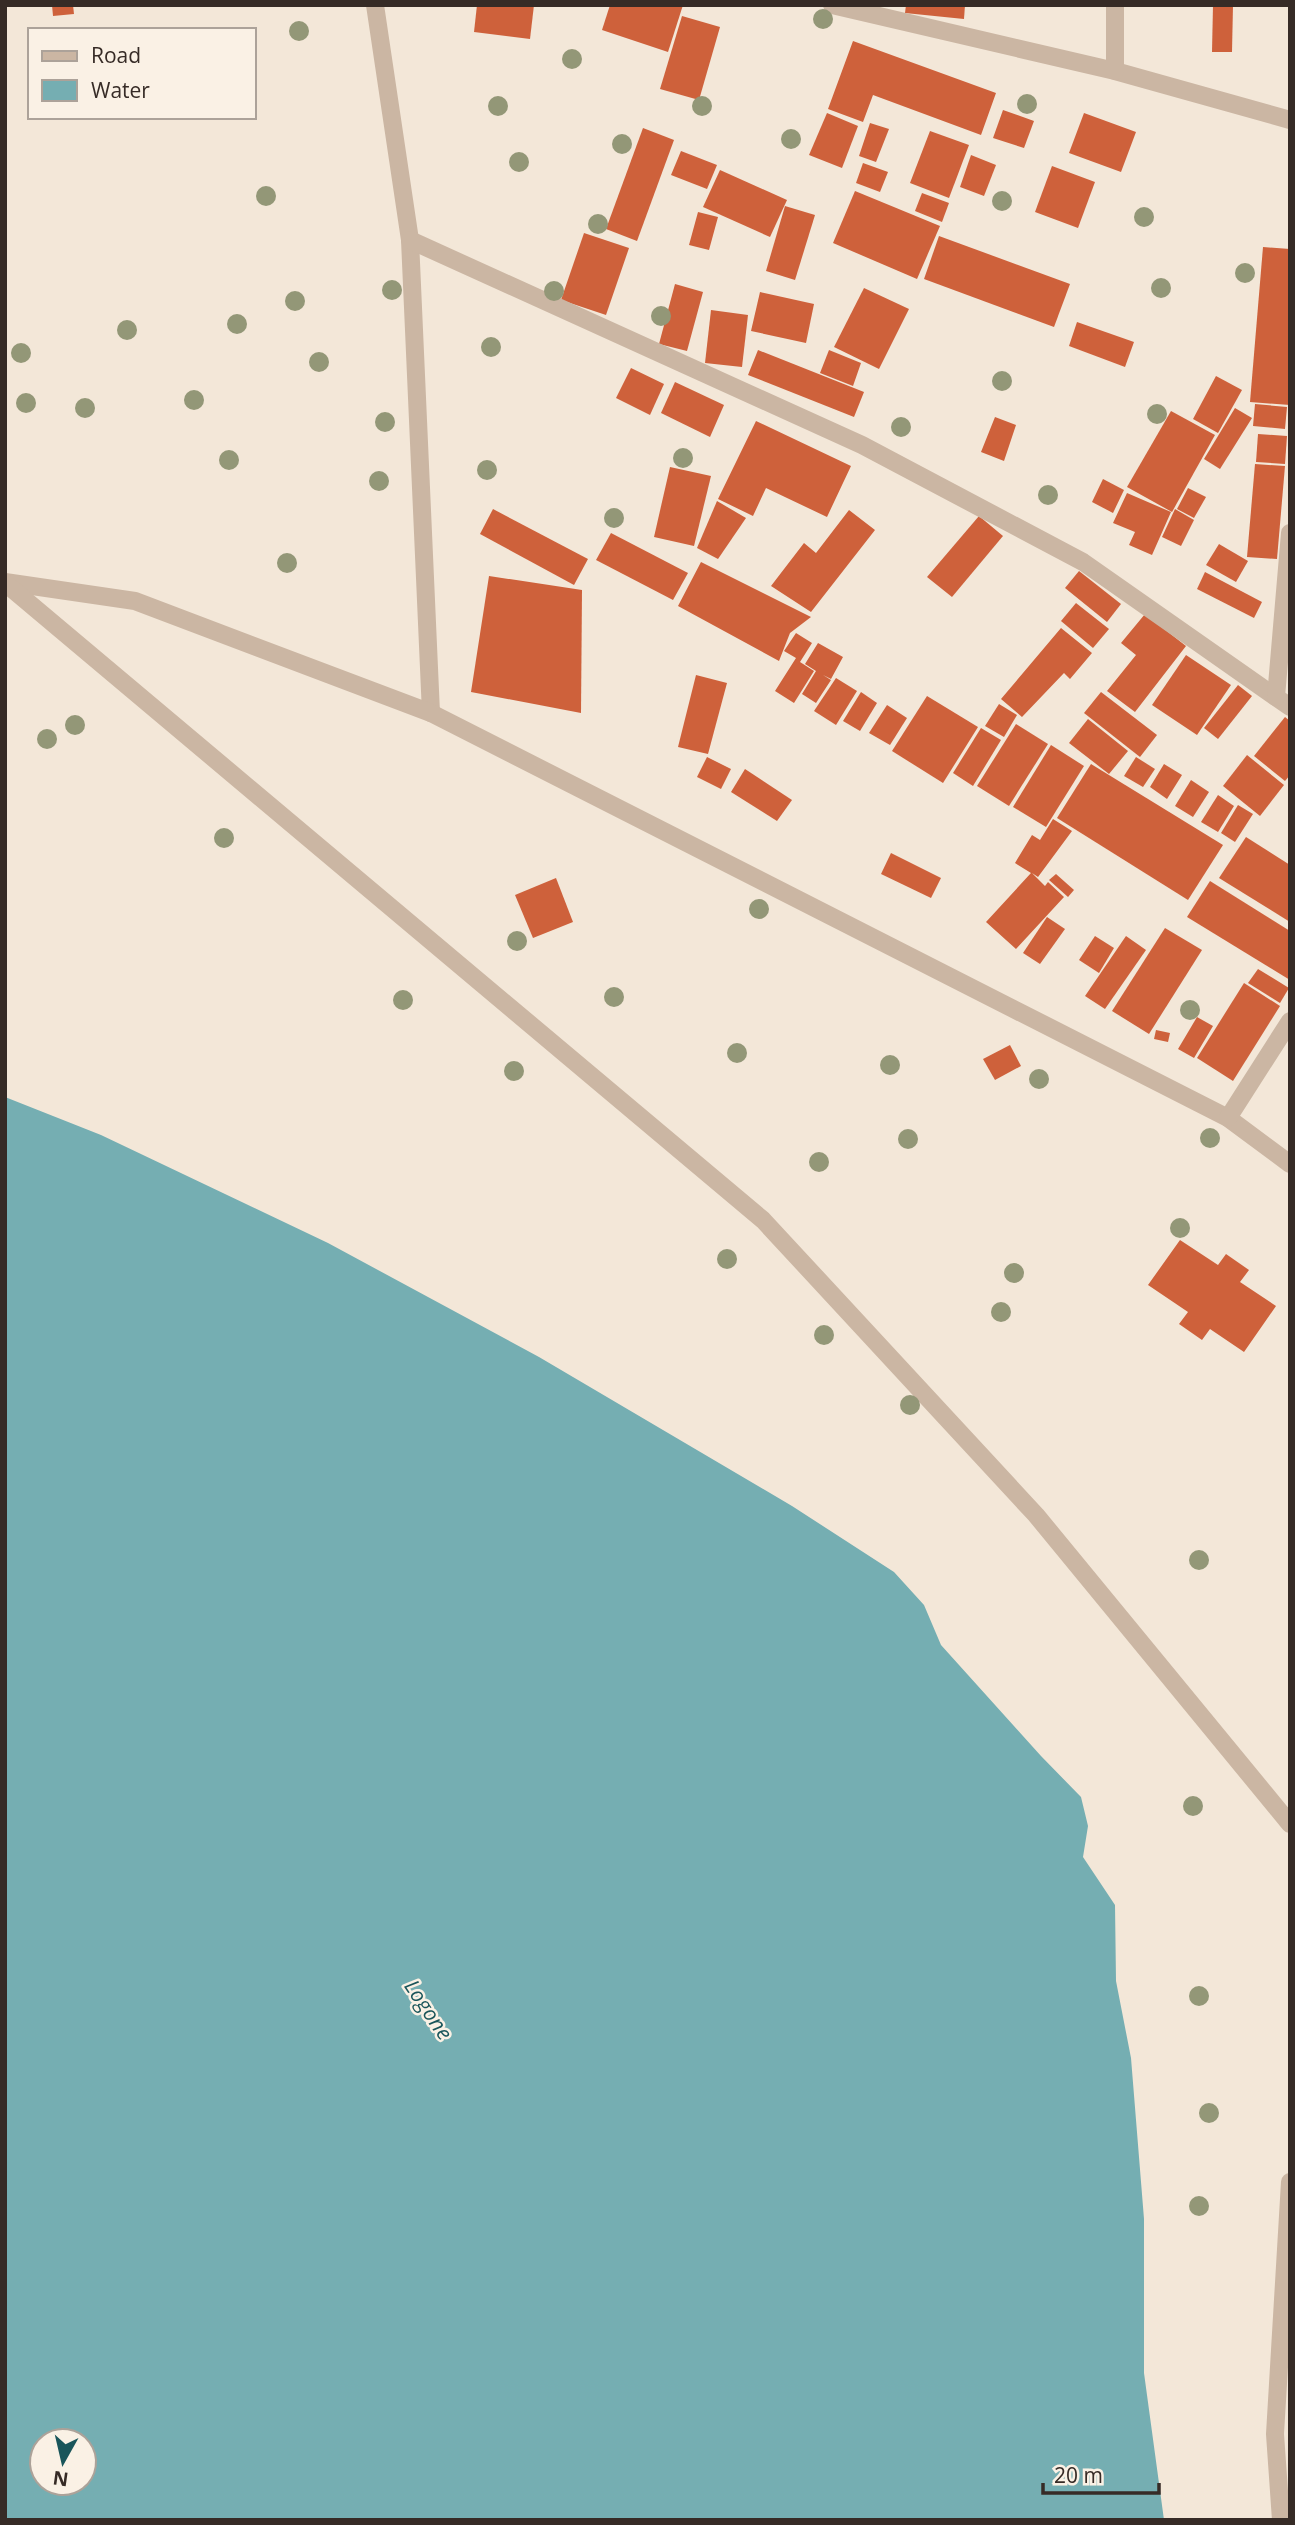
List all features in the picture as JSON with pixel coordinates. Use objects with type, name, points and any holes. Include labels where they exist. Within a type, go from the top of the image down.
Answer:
[{"type":"street","points":[[375,5],[410,240],[431,713]]},
{"type":"street","points":[[832,5],[1115,71],[1290,120]]},
{"type":"street","points":[[1115,5],[1115,71]]},
{"type":"street","points":[[410,240],[862,445],[1083,562],[1283,702]]},
{"type":"street","points":[[1283,702],[1290,533]]},
{"type":"street","points":[[5,582],[135,601],[431,713],[1228,1118],[1290,1164]]},
{"type":"street","points":[[5,582],[763,1220],[1036,1515],[1290,1824]]},
{"type":"street","points":[[1228,1118],[1290,1021]]},
{"type":"street","points":[[1280,2520],[1290,2182]]},
{"type":"water","name":"Logone","points":[[5,1097],[101,1135],[328,1243],[539,1357],[792,1506],[894,1572],[924,1605],[941,1645],[1081,1797],[1088,1826],[1083,1857],[1115,1905],[1116,1981],[1131,2058],[1144,2219],[1144,2373],[1164,2520],[5,2520]]},
{"type":"building","points":[[52,5],[73,5],[74,14],[53,16]]},
{"type":"building","points":[[477,5],[534,5],[530,39],[474,32]]},
{"type":"building","points":[[610,5],[683,5],[668,52],[602,30]]},
{"type":"building","points":[[906,5],[965,5],[964,19],[905,13]]},
{"type":"building","points":[[1213,5],[1233,5],[1232,52],[1212,52]]},
{"type":"building","points":[[682,16],[720,27],[699,100],[660,89]]},
{"type":"building","points":[[853,41],[996,93],[981,135],[873,95],[863,122],[828,109]]},
{"type":"building","points":[[1003,110],[1034,121],[1024,148],[993,138]]},
{"type":"building","points":[[827,113],[858,126],[842,168],[809,155]]},
{"type":"building","points":[[1084,113],[1136,132],[1121,172],[1069,153]]},
{"type":"building","points":[[870,123],[889,129],[876,162],[859,156]]},
{"type":"building","points":[[643,128],[674,140],[637,241],[606,229]]},
{"type":"building","points":[[930,131],[969,145],[949,198],[910,183]]},
{"type":"building","points":[[681,151],[717,165],[707,189],[671,175]]},
{"type":"building","points":[[971,155],[996,165],[984,196],[960,187]]},
{"type":"building","points":[[863,163],[888,172],[880,192],[856,183]]},
{"type":"building","points":[[1052,166],[1095,182],[1078,228],[1035,212]]},
{"type":"building","points":[[720,170],[787,200],[770,237],[703,207]]},
{"type":"building","points":[[855,191],[940,226],[917,279],[833,243]]},
{"type":"building","points":[[922,193],[949,203],[942,222],[915,211]]},
{"type":"building","points":[[785,206],[815,215],[795,280],[766,271]]},
{"type":"building","points":[[698,212],[718,217],[709,250],[689,245]]},
{"type":"building","points":[[584,233],[629,248],[606,315],[561,300]]},
{"type":"building","points":[[939,236],[1070,284],[1054,327],[924,279]]},
{"type":"building","points":[[1263,247],[1290,249],[1290,405],[1250,402]]},
{"type":"building","points":[[675,284],[703,292],[687,351],[659,344]]},
{"type":"building","points":[[864,288],[909,309],[879,369],[834,347]]},
{"type":"building","points":[[760,292],[814,304],[806,343],[751,331]]},
{"type":"building","points":[[711,310],[748,315],[742,367],[705,363]]},
{"type":"building","points":[[1077,322],[1134,342],[1125,367],[1069,346]]},
{"type":"building","points":[[758,350],[864,392],[854,417],[748,375]]},
{"type":"building","points":[[829,350],[861,363],[853,386],[820,373]]},
{"type":"building","points":[[631,368],[664,384],[650,415],[616,398]]},
{"type":"building","points":[[1216,376],[1242,390],[1218,433],[1193,419]]},
{"type":"building","points":[[675,382],[724,405],[710,437],[661,413]]},
{"type":"building","points":[[1255,404],[1287,407],[1285,429],[1253,426]]},
{"type":"building","points":[[1235,408],[1252,418],[1220,469],[1204,459]]},
{"type":"building","points":[[1171,411],[1215,435],[1172,512],[1127,487]]},
{"type":"building","points":[[995,417],[1016,425],[1004,461],[981,452]]},
{"type":"building","points":[[756,421],[851,466],[827,517],[766,488],[753,516],[718,499]]},
{"type":"building","points":[[1258,434],[1287,436],[1285,464],[1256,462]]},
{"type":"building","points":[[1255,464],[1285,466],[1277,559],[1247,557]]},
{"type":"building","points":[[670,467],[711,476],[694,546],[654,537]]},
{"type":"building","points":[[1103,479],[1124,490],[1113,513],[1092,502]]},
{"type":"building","points":[[1188,488],[1206,497],[1194,518],[1177,509]]},
{"type":"building","points":[[1127,493],[1171,512],[1152,555],[1129,545],[1135,532],[1113,523]]},
{"type":"building","points":[[717,501],[746,518],[718,559],[697,548]]},
{"type":"building","points":[[493,509],[588,559],[574,585],[480,534]]},
{"type":"building","points":[[1175,509],[1194,520],[1181,546],[1162,537]]},
{"type":"building","points":[[849,510],[875,530],[811,612],[771,586],[804,543],[816,553]]},
{"type":"building","points":[[979,516],[1003,536],[952,597],[927,577]]},
{"type":"building","points":[[611,533],[688,573],[673,600],[596,560]]},
{"type":"building","points":[[1219,544],[1248,561],[1236,582],[1206,565]]},
{"type":"building","points":[[701,562],[811,617],[790,633],[779,661],[678,606]]},
{"type":"building","points":[[1079,571],[1121,604],[1107,622],[1065,588]]},
{"type":"building","points":[[1205,572],[1262,602],[1254,618],[1197,589]]},
{"type":"building","points":[[489,576],[582,590],[581,713],[471,692]]},
{"type":"building","points":[[1076,603],[1109,629],[1093,648],[1061,621]]},
{"type":"building","points":[[1145,614],[1186,646],[1135,712],[1107,691],[1136,655],[1121,643]]},
{"type":"building","points":[[1061,628],[1092,653],[1070,679],[1064,673],[1022,717],[1001,699]]},
{"type":"building","points":[[796,633],[812,643],[800,662],[814,671],[794,703],[775,691],[796,658],[784,651]]},
{"type":"building","points":[[818,643],[843,657],[831,679],[823,675],[831,680],[816,703],[802,694],[816,671],[805,664]]},
{"type":"building","points":[[1186,655],[1231,685],[1197,735],[1152,705]]},
{"type":"building","points":[[696,675],[727,683],[708,754],[678,747]]},
{"type":"building","points":[[836,678],[857,691],[836,725],[814,711]]},
{"type":"building","points":[[1238,685],[1252,696],[1218,739],[1204,728]]},
{"type":"building","points":[[861,692],[877,703],[860,731],[843,721]]},
{"type":"building","points":[[1101,692],[1157,735],[1140,757],[1084,713]]},
{"type":"building","points":[[927,696],[978,727],[943,783],[892,751]]},
{"type":"building","points":[[999,704],[1017,715],[1004,737],[985,726]]},
{"type":"building","points":[[887,705],[907,718],[890,745],[869,733]]},
{"type":"building","points":[[1285,717],[1290,721],[1290,775],[1285,781],[1254,756]]},
{"type":"building","points":[[1088,719],[1128,751],[1109,774],[1069,743]]},
{"type":"building","points":[[1016,724],[1048,744],[1009,806],[977,786]]},
{"type":"building","points":[[981,728],[1001,740],[973,786],[953,773]]},
{"type":"building","points":[[1051,745],[1084,766],[1046,827],[1013,807]]},
{"type":"building","points":[[1247,755],[1284,785],[1260,816],[1223,786]]},
{"type":"building","points":[[707,757],[731,769],[721,789],[697,777]]},
{"type":"building","points":[[1136,757],[1155,769],[1143,787],[1124,776]]},
{"type":"building","points":[[1091,764],[1223,845],[1188,900],[1057,818]]},
{"type":"building","points":[[1164,764],[1182,775],[1167,799],[1150,787]]},
{"type":"building","points":[[745,769],[792,800],[777,821],[731,792]]},
{"type":"building","points":[[1191,780],[1209,792],[1193,817],[1175,806]]},
{"type":"building","points":[[1218,795],[1234,806],[1218,832],[1201,822]]},
{"type":"building","points":[[1238,805],[1253,814],[1235,842],[1221,833]]},
{"type":"building","points":[[1053,819],[1072,831],[1038,877],[1032,873],[1045,886],[1048,882],[1064,897],[1016,949],[986,922],[1031,873],[1015,863],[1032,835],[1040,840]]},
{"type":"building","points":[[1246,837],[1290,865],[1290,922],[1219,878]]},
{"type":"building","points":[[891,853],[941,878],[931,898],[881,874]]},
{"type":"building","points":[[1056,874],[1074,890],[1068,897],[1049,880]]},
{"type":"building","points":[[556,878],[573,922],[533,938],[515,895]]},
{"type":"building","points":[[1210,881],[1290,931],[1290,980],[1187,917]]},
{"type":"building","points":[[1047,917],[1065,929],[1040,964],[1023,953]]},
{"type":"building","points":[[1165,928],[1202,950],[1149,1034],[1112,1011]]},
{"type":"building","points":[[1095,936],[1114,948],[1099,973],[1079,960]]},
{"type":"building","points":[[1126,936],[1146,950],[1105,1009],[1085,996]]},
{"type":"building","points":[[1258,969],[1289,988],[1280,1003],[1248,983]]},
{"type":"building","points":[[1244,983],[1280,1006],[1233,1081],[1197,1058]]},
{"type":"building","points":[[1197,1017],[1213,1026],[1194,1058],[1178,1049]]},
{"type":"building","points":[[1156,1030],[1170,1033],[1168,1042],[1154,1039]]},
{"type":"building","points":[[1010,1045],[1021,1066],[995,1080],[983,1059]]},
{"type":"building","points":[[1180,1240],[1218,1265],[1226,1254],[1249,1270],[1240,1282],[1276,1306],[1244,1352],[1210,1329],[1202,1340],[1179,1324],[1188,1312],[1148,1285]]}]
